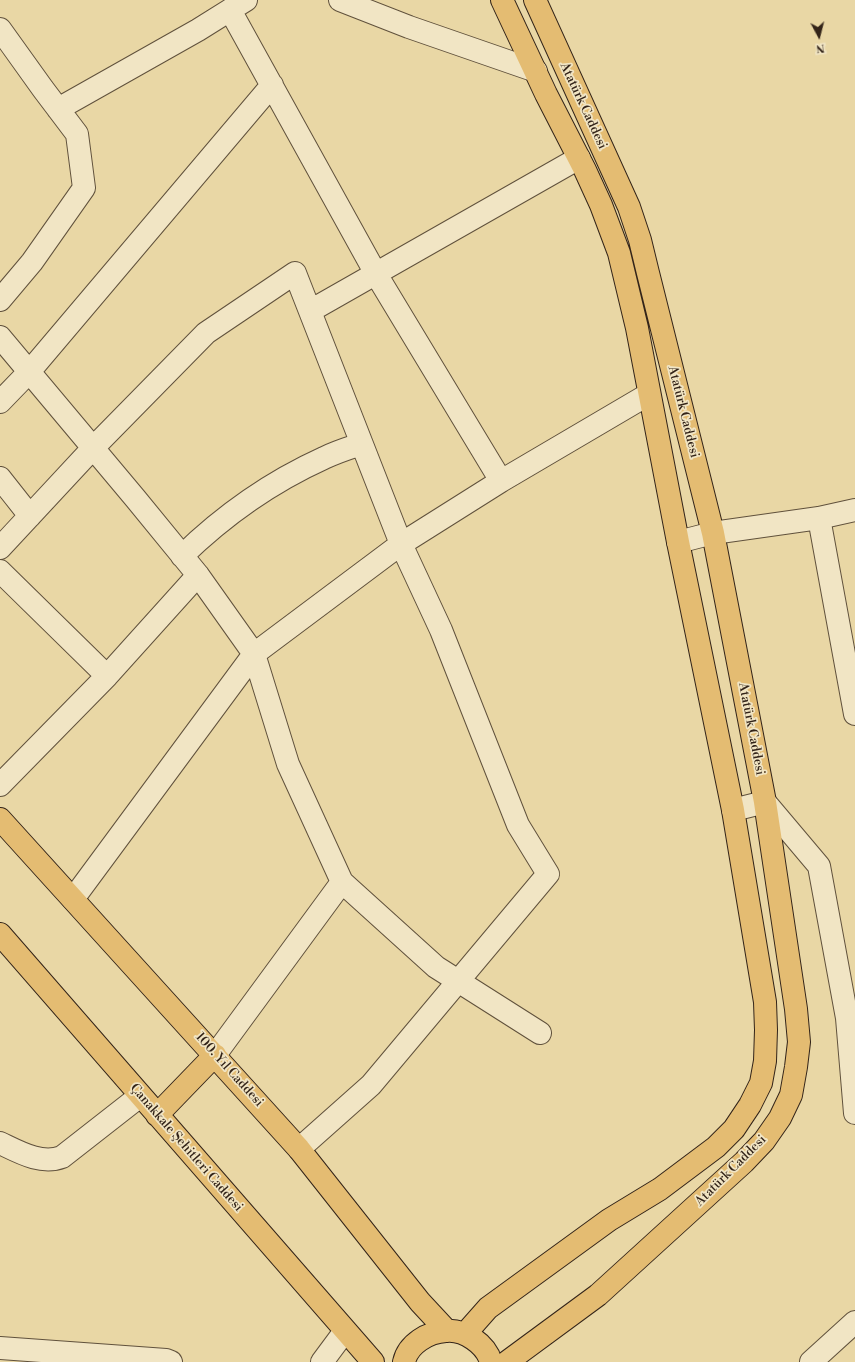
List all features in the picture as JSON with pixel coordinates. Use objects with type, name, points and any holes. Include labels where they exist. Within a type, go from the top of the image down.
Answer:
[{"type":"main road","name":"Atatürk Caddesi","points":[[455,1332],[609,1220],[660,1189],[716,1147],[734,1129],[750,1105],[761,1083],[765,1061],[766,1023],[764,1002],[733,810],[678,542],[628,286],[619,252],[602,204],[502,0]]},
{"type":"main road","name":"Atatürk Caddesi","points":[[507,1362],[598,1295],[744,1162],[764,1141],[780,1118],[792,1095],[799,1042],[796,1009],[765,802],[713,533],[640,240],[623,193],[535,0]]},
{"type":"main road","name":"100. Yıl Caddesi","points":[[0,819],[300,1149],[420,1302],[455,1332],[475,1340],[484,1348],[491,1362]]},
{"type":"main road","name":"Çanakkale Şehitleri Caddesi","points":[[0,934],[373,1362]]},
{"type":"main road","points":[[157,1115],[215,1055]]},
{"type":"main road","points":[[404,1362],[414,1344],[429,1334],[455,1332]]},
{"type":"street","points":[[340,0],[409,27],[536,71]]},
{"type":"street","points":[[58,109],[198,30],[238,5],[272,85],[376,274],[501,481]]},
{"type":"street","points":[[0,29],[77,134],[84,188],[32,262],[0,300]]},
{"type":"street","points":[[0,402],[29,372],[272,85]]},
{"type":"street","points":[[310,312],[579,158]]},
{"type":"street","points":[[0,548],[93,448],[206,333],[295,273],[401,544],[441,630],[518,825],[548,874],[371,1085],[300,1149]]},
{"type":"street","points":[[0,337],[198,575],[254,654],[288,764],[342,882],[436,967],[540,1033]]},
{"type":"street","points":[[72,899],[254,654],[401,544],[501,481],[649,394]]},
{"type":"street","points":[[182,556],[216,525],[257,494],[290,474],[325,457],[362,444]]},
{"type":"street","points":[[0,478],[30,516]]},
{"type":"street","points":[[678,542],[713,533],[819,518],[855,510]]},
{"type":"street","points":[[819,518],[855,714]]},
{"type":"street","points":[[0,571],[107,676]]},
{"type":"street","points":[[0,785],[107,676],[198,575]]},
{"type":"street","points":[[733,810],[765,802],[819,866],[847,1018],[855,1113]]},
{"type":"street","points":[[215,1055],[342,882]]},
{"type":"street","points":[[0,1143],[28,1155],[41,1159],[55,1160],[62,1157],[140,1096]]},
{"type":"street","points":[[811,1362],[855,1322]]},
{"type":"street","points":[[322,1362],[346,1330]]},
{"type":"street","points":[[0,1348],[166,1360],[171,1362]]}]
